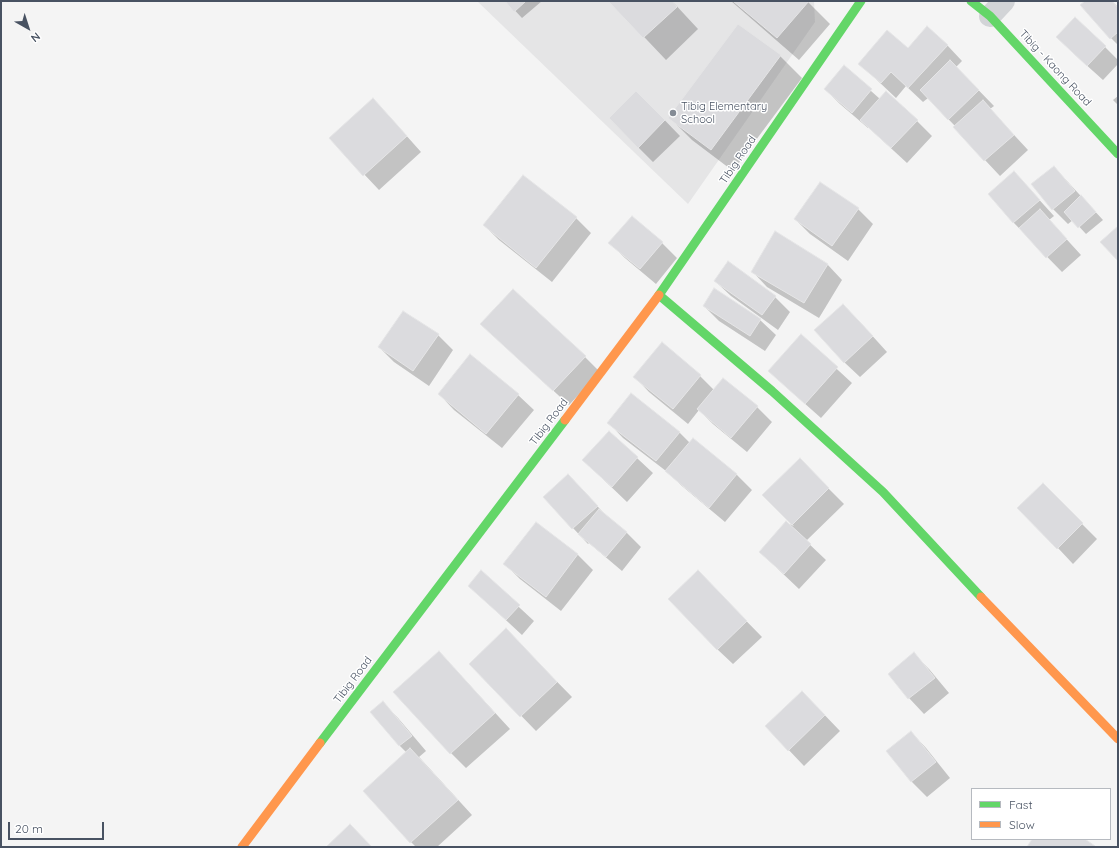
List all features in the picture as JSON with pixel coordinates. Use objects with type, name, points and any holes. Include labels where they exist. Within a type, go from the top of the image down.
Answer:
[{"type":"main road","name":"Tibig Road","points":[[242,847],[659,295],[861,1]]},
{"type":"main road","name":"Tibig - Kaong Road","points":[[971,1],[997,8],[1118,154]]},
{"type":"main road","points":[[659,295],[772,391],[883,492],[1005,623],[1118,739]]},
{"type":"shaded area","name":"Tibig Elementary School","points":[[477,1],[814,1],[815,22],[688,204]]},
{"type":"building","points":[[505,1],[526,1],[514,12]]},
{"type":"building","points":[[608,1],[672,1],[677,7],[643,38]]},
{"type":"building","points":[[733,1],[809,1],[777,38]]},
{"type":"building","points":[[1085,1],[1112,1],[1118,8],[1118,32],[1110,39],[1080,5]]},
{"type":"building","points":[[1075,17],[1106,46],[1087,66],[1056,37]]},
{"type":"building","points":[[738,24],[781,55],[711,150],[668,118]]},
{"type":"building","points":[[927,26],[948,45],[908,88],[891,72],[881,83],[858,64],[887,30],[908,48]]},
{"type":"building","points":[[950,60],[979,90],[948,120],[920,90]]},
{"type":"building","points":[[844,65],[872,89],[852,113],[824,89]]},
{"type":"building","points":[[636,91],[665,120],[638,148],[609,118]]},
{"type":"building","points":[[886,91],[918,120],[891,148],[860,120]]},
{"type":"building","points":[[373,98],[407,136],[363,176],[329,138]]},
{"type":"building","points":[[983,100],[1014,135],[984,161],[953,127]]},
{"type":"building","points":[[1054,166],[1075,191],[1052,210],[1031,184]]},
{"type":"building","points":[[1014,171],[1040,200],[1013,223],[988,194]]},
{"type":"building","points":[[523,175],[577,217],[536,268],[483,225]]},
{"type":"building","points":[[820,182],[859,208],[832,246],[794,219]]},
{"type":"building","points":[[1081,195],[1096,212],[1078,228],[1064,212]]},
{"type":"building","points":[[1040,209],[1067,239],[1046,258],[1019,228]]},
{"type":"building","points":[[632,216],[663,242],[640,269],[608,243]]},
{"type":"building","points":[[1118,226],[1118,261],[1100,242]]},
{"type":"building","points":[[775,231],[828,264],[804,303],[751,272]]},
{"type":"building","points":[[728,261],[776,296],[762,315],[714,281]]},
{"type":"building","points":[[714,288],[761,319],[750,336],[703,306]]},
{"type":"building","points":[[513,289],[586,356],[553,391],[480,324]]},
{"type":"building","points":[[843,304],[873,336],[844,363],[814,330]]},
{"type":"building","points":[[403,311],[439,334],[413,371],[378,347]]},
{"type":"building","points":[[801,334],[838,367],[805,404],[768,371]]},
{"type":"building","points":[[662,342],[701,375],[673,409],[633,377]]},
{"type":"building","points":[[470,354],[519,394],[486,434],[438,394]]},
{"type":"building","points":[[723,378],[758,406],[731,438],[697,409]]},
{"type":"building","points":[[631,393],[680,432],[656,461],[607,423]]},
{"type":"building","points":[[609,431],[638,457],[612,487],[582,460]]},
{"type":"building","points":[[693,438],[737,474],[709,508],[665,471]]},
{"type":"building","points":[[800,458],[829,488],[792,525],[762,495]]},
{"type":"building","points":[[568,474],[598,506],[572,529],[543,497]]},
{"type":"building","points":[[1043,483],[1083,523],[1057,549],[1017,508]]},
{"type":"building","points":[[599,509],[627,532],[606,557],[578,534]]},
{"type":"building","points":[[786,521],[811,544],[784,574],[759,552]]},
{"type":"building","points":[[536,522],[578,554],[546,597],[503,564]]},
{"type":"building","points":[[481,570],[520,605],[506,620],[468,586]]},
{"type":"building","points":[[698,570],[747,621],[717,650],[668,599]]},
{"type":"building","points":[[506,628],[557,682],[520,717],[469,664]]},
{"type":"building","points":[[439,651],[495,713],[450,754],[393,692]]},
{"type":"building","points":[[914,652],[935,678],[908,699],[888,674]]},
{"type":"building","points":[[802,691],[825,715],[788,751],[765,726]]},
{"type":"building","points":[[383,701],[412,736],[399,746],[370,712]]},
{"type":"building","points":[[911,731],[936,762],[911,782],[886,751]]},
{"type":"building","points":[[410,748],[458,800],[410,843],[363,791]]},
{"type":"building","points":[[350,824],[372,847],[326,847]]},
{"type":"building","points":[[1031,840],[1086,840],[1095,846],[1094,847],[1027,847]]},
{"type":"traffic: fast","points":[[659,295],[861,1]]},
{"type":"traffic: fast","points":[[971,1],[990,16],[1118,154]]},
{"type":"traffic: fast","points":[[659,295],[772,391],[883,492],[981,597]]},
{"type":"traffic: fast","points":[[320,743],[565,420]]},
{"type":"traffic: slow","points":[[565,420],[659,295]]},
{"type":"traffic: slow","points":[[981,597],[1118,739]]},
{"type":"traffic: slow","points":[[242,847],[320,743]]},
{"type":"place","name":"Tibig Elementary School","points":[[673,113]]}]
